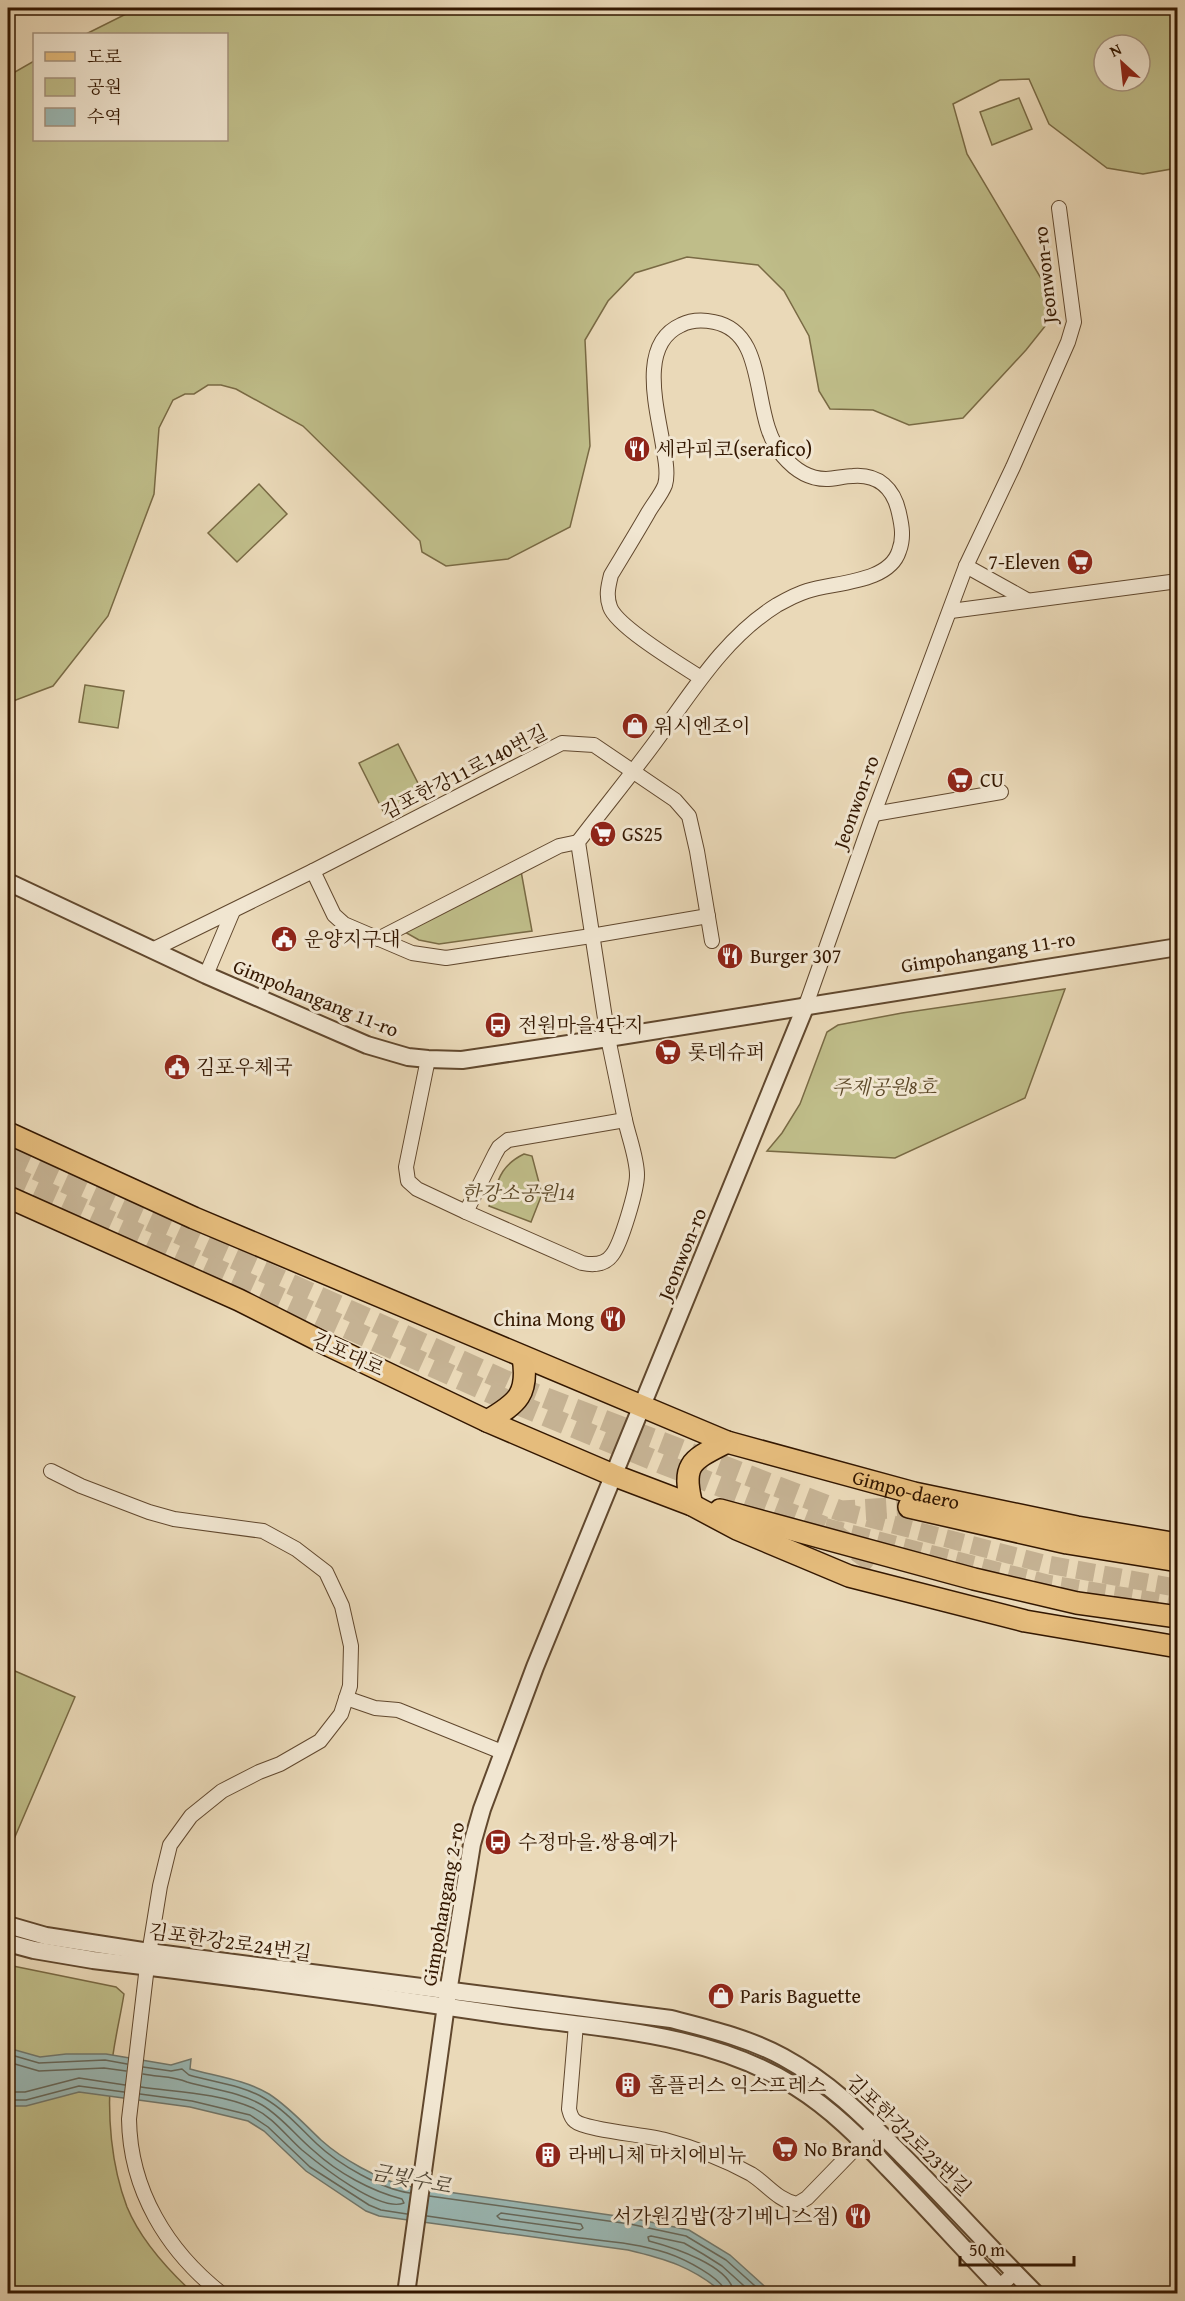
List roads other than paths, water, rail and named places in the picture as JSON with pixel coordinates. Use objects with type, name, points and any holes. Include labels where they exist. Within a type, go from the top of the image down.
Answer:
[{"type":"main road","points":[[8,1133],[194,1218],[641,1406]]},
{"type":"main road","name":"김포대로","points":[[8,1197],[239,1300],[487,1421],[692,1505]]},
{"type":"main road","points":[[487,1421],[509,1408],[519,1397],[526,1376],[523,1357]]},
{"type":"main road","name":"Gimpo-daero","points":[[641,1406],[727,1442],[914,1493],[1077,1527],[1178,1544]]},
{"type":"main road","points":[[727,1442],[693,1461],[688,1472],[687,1485],[692,1505],[737,1528],[849,1576],[1025,1621],[1178,1647]]},
{"type":"main road","points":[[692,1505],[731,1512],[974,1579],[1077,1603],[1178,1617]]},
{"type":"main road","points":[[909,1506],[1066,1543],[1178,1561]]},
{"type":"main road","points":[[880,1568],[1047,1609],[1178,1630]]},
{"type":"street","name":"Jeonwon-ro","points":[[641,1406],[806,1005],[966,566],[1068,342],[1074,322],[1059,208]]},
{"type":"street","points":[[378,939],[559,846],[578,842],[727,645],[777,606],[805,591],[879,574],[891,566],[899,552],[903,531],[896,498],[886,485],[874,477],[825,479],[802,474],[783,457],[771,441],[764,419],[749,348],[736,332],[725,324],[704,320],[681,325],[664,337],[654,356],[653,377],[666,465],[666,483],[611,575],[607,592],[610,609],[623,625],[701,678]]},
{"type":"street","points":[[966,566],[1027,600]]},
{"type":"street","points":[[951,611],[1178,581]]},
{"type":"street","name":"김포한강11로140번길","points":[[152,950],[313,871],[562,743],[594,745],[675,800],[689,816],[712,941]]},
{"type":"street","points":[[874,814],[1001,792]]},
{"type":"street","points":[[428,1059],[406,1167],[408,1180],[417,1189],[582,1263],[593,1265],[612,1256],[636,1190],[637,1173],[608,1038],[578,842]]},
{"type":"street","points":[[313,871],[334,915],[344,924],[412,953],[446,958],[708,916]]},
{"type":"street","name":"Gimpohangang 11-ro","points":[[8,882],[206,975],[367,1045],[408,1057],[428,1059],[462,1060],[806,1005],[887,995],[1178,947]]},
{"type":"street","points":[[206,975],[232,910]]},
{"type":"street","name":"Gimpohangang 11-ro","points":[[806,1005],[851,995],[1178,941]]},
{"type":"street","points":[[466,1212],[499,1147],[508,1140],[625,1120]]},
{"type":"street","name":"Gimpohangang 2-ro","points":[[406,2294],[437,2063],[472,1844],[502,1752],[641,1406]]},
{"type":"street","points":[[51,1471],[91,1490],[174,1519],[263,1531],[303,1554],[326,1572],[342,1606],[351,1646],[350,1686],[341,1714],[320,1741],[280,1764],[222,1791],[191,1816],[170,1845],[160,1886],[148,1959],[129,2119],[129,2139],[133,2163],[151,2210],[168,2238],[188,2264],[222,2294]]},
{"type":"street","points":[[346,1698],[375,1708],[398,1710],[502,1752]]},
{"type":"street","name":"김포한강2로24번길","points":[[8,1925],[148,1959]]},
{"type":"street","name":"김포한강2로24번길","points":[[8,1943],[34,1950],[148,1959],[447,1999]]},
{"type":"street","name":"김포한강2로23번길","points":[[447,1999],[700,2045],[777,2076],[798,2088],[862,2140],[1000,2291]]},
{"type":"street","name":"김포한강2로23번길","points":[[447,1999],[671,2019],[713,2029],[762,2047],[804,2070],[850,2104],[1036,2294]]},
{"type":"street","points":[[576,2024],[569,2109],[571,2116],[582,2125],[632,2132],[693,2148],[722,2159],[754,2176],[785,2202],[797,2204],[807,2198],[875,2128]]},
{"type":"street","points":[[1000,2291],[1015,2272]]},
{"type":"water","points":[[8,2048],[40,2057],[66,2054],[106,2054],[171,2065],[191,2059],[190,2069],[240,2082],[269,2094],[339,2154],[383,2179],[405,2186],[631,2218],[689,2230],[730,2255],[772,2293],[723,2293],[690,2270],[628,2250],[379,2216],[366,2211],[306,2171],[264,2131],[248,2121],[190,2107],[79,2092],[26,2106],[8,2106]]},
{"type":"tunnel","points":[[8,1157],[533,1393],[841,1511],[909,1507]]},
{"type":"tunnel","points":[[8,1175],[502,1398],[825,1527],[880,1568]]},
{"type":"tunnel","points":[[841,1511],[1045,1564],[1178,1588]]},
{"type":"tunnel","points":[[825,1527],[1049,1584],[1178,1605]]},
{"type":"place","name":"세라피코(serafico)","points":[[637,449]]},
{"type":"place","name":"7-Eleven","points":[[1080,562]]},
{"type":"place","name":"워시엔조이","points":[[635,726]]},
{"type":"place","name":"CU","points":[[960,780]]},
{"type":"place","name":"GS25","points":[[603,834]]},
{"type":"place","name":"운양지구대","points":[[284,939]]},
{"type":"place","name":"Burger 307","points":[[730,956]]},
{"type":"place","name":"전원마을4단지","points":[[498,1025]]},
{"type":"place","name":"롯데슈퍼","points":[[668,1052]]},
{"type":"place","name":"김포우체국","points":[[177,1067]]},
{"type":"place","name":"China Mong","points":[[613,1319]]},
{"type":"place","name":"수정마을.쌍용예가","points":[[498,1842]]},
{"type":"place","name":"Paris Baguette","points":[[721,1996]]},
{"type":"place","name":"홈플러스 익스프레스","points":[[628,2085]]},
{"type":"place","name":"No Brand","points":[[785,2149]]},
{"type":"place","name":"라베니체 마치에비뉴","points":[[548,2155]]},
{"type":"place","name":"서가원김밥(장기베니스점)","points":[[858,2216]]},
{"type":"park label","name":"주제공원8호","points":[[884,1087]]},
{"type":"park label","name":"한강소공원14","points":[[518,1193]]},
{"type":"water label","name":"금빛수로","points":[[411,2179]]}]
